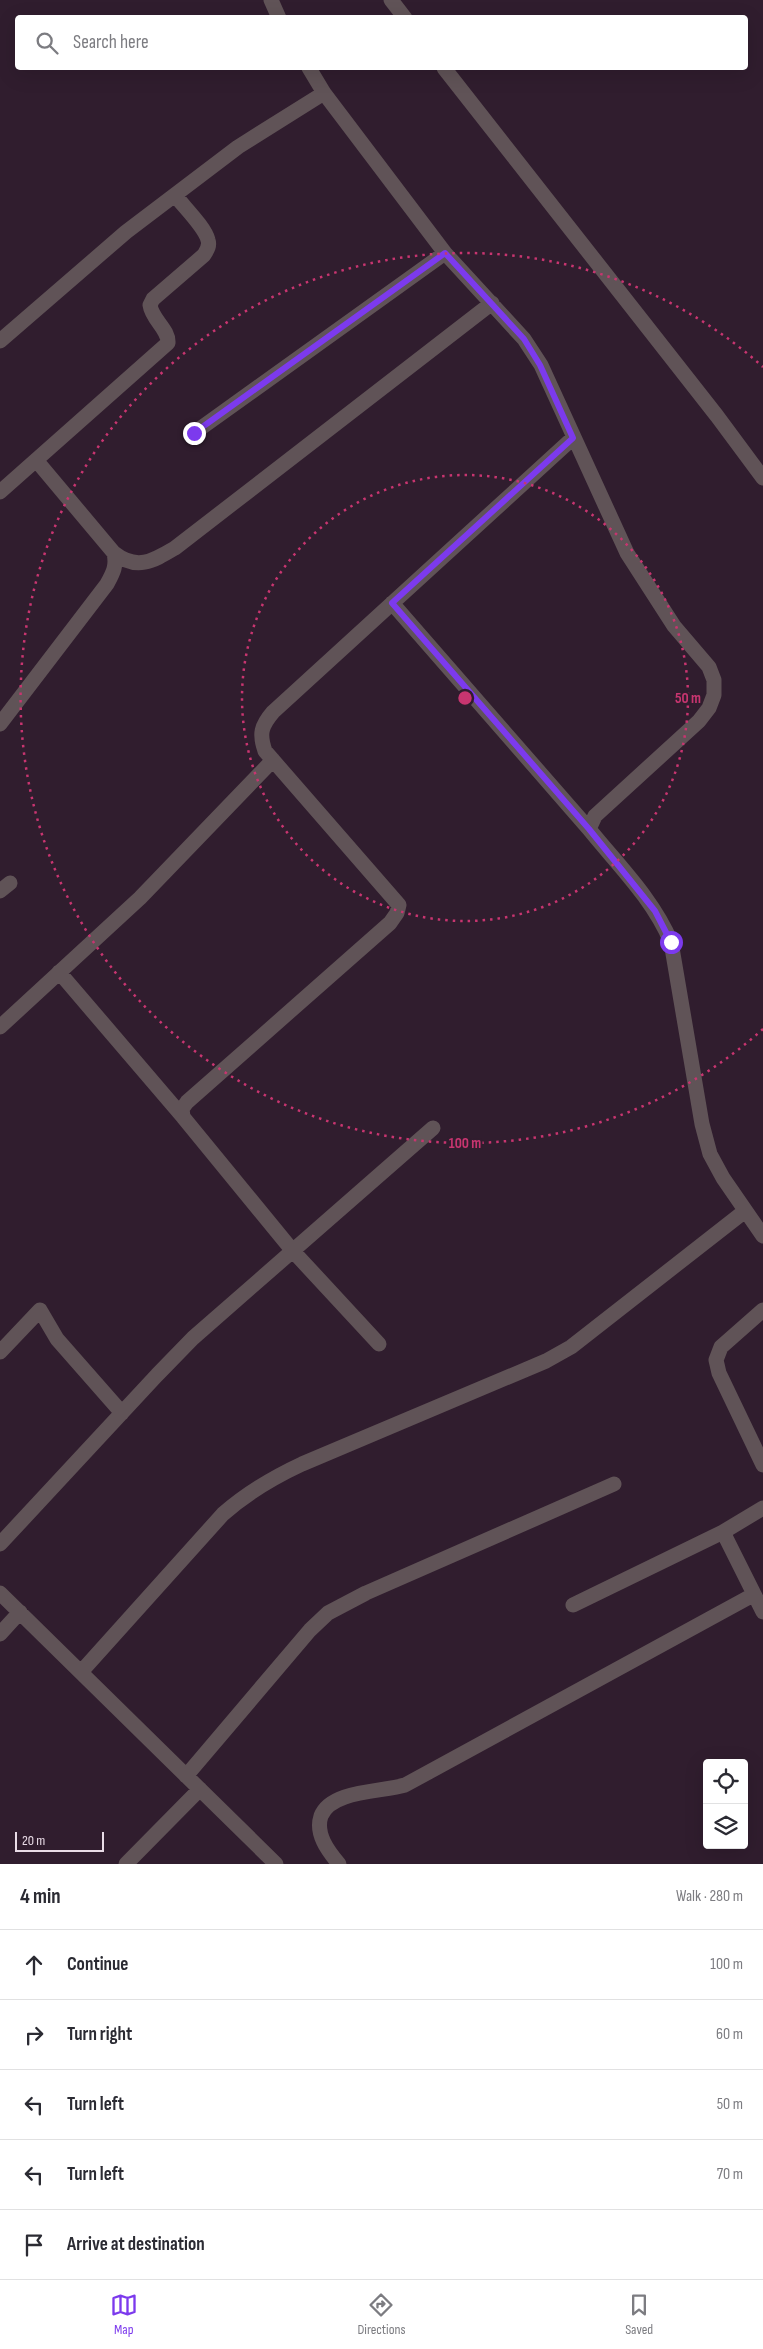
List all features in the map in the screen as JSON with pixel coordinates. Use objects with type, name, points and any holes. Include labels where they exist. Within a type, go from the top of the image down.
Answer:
[{"type":"street","points":[[271,0],[278,15]]},
{"type":"street","points":[[391,0],[403,15]]},
{"type":"street","points":[[310,70],[324,94],[445,253],[524,339],[540,365],[626,552],[674,626],[709,667],[714,680],[714,695],[709,708],[700,721],[596,816],[589,829]]},
{"type":"street","points":[[446,70],[763,478]]},
{"type":"street","points":[[0,341],[126,232],[238,147],[324,94]]},
{"type":"street","points":[[0,492],[168,343],[168,336],[154,318],[150,306],[153,299],[204,255],[208,249],[208,240],[205,233],[175,195]]},
{"type":"street","points":[[194,433],[445,253]]},
{"type":"street","points":[[36,460],[114,553],[124,560],[145,563],[175,548],[492,303]]},
{"type":"street","points":[[183,1117],[182,1109],[187,1102],[390,923],[397,913],[399,905],[265,751],[260,737],[263,723],[573,438]]},
{"type":"street","points":[[0,724],[107,584],[115,570],[114,553]]},
{"type":"street","points":[[392,603],[589,829],[655,911],[671,942],[700,1115],[708,1147],[722,1178],[763,1236]]},
{"type":"street","points":[[0,1027],[140,898],[273,760]]},
{"type":"street","points":[[59,972],[183,1117],[292,1250],[379,1344]]},
{"type":"street","points":[[0,1544],[194,1338],[433,1128]]},
{"type":"street","points":[[81,1672],[223,1514],[246,1494],[270,1479],[302,1464],[546,1361],[571,1347],[745,1211]]},
{"type":"street","points":[[0,1352],[40,1310],[57,1339],[122,1413]]},
{"type":"street","points":[[763,1310],[721,1347],[716,1360],[719,1373],[763,1465]]},
{"type":"street","points":[[186,1776],[310,1630],[328,1613],[366,1593],[614,1484]]},
{"type":"street","points":[[573,1605],[723,1532],[763,1508]]},
{"type":"street","points":[[723,1532],[763,1612]]},
{"type":"street","points":[[0,1593],[276,1864]]},
{"type":"street","points":[[339,1864],[321,1837],[320,1821],[323,1810],[333,1801],[348,1796],[405,1786],[754,1594]]},
{"type":"street","points":[[0,1634],[20,1612]]},
{"type":"street","points":[[126,1864],[200,1789]]},
{"type":"route","points":[[194,433],[445,253],[524,339],[540,365],[573,438],[392,603],[589,829],[655,911],[671,942]]}]
